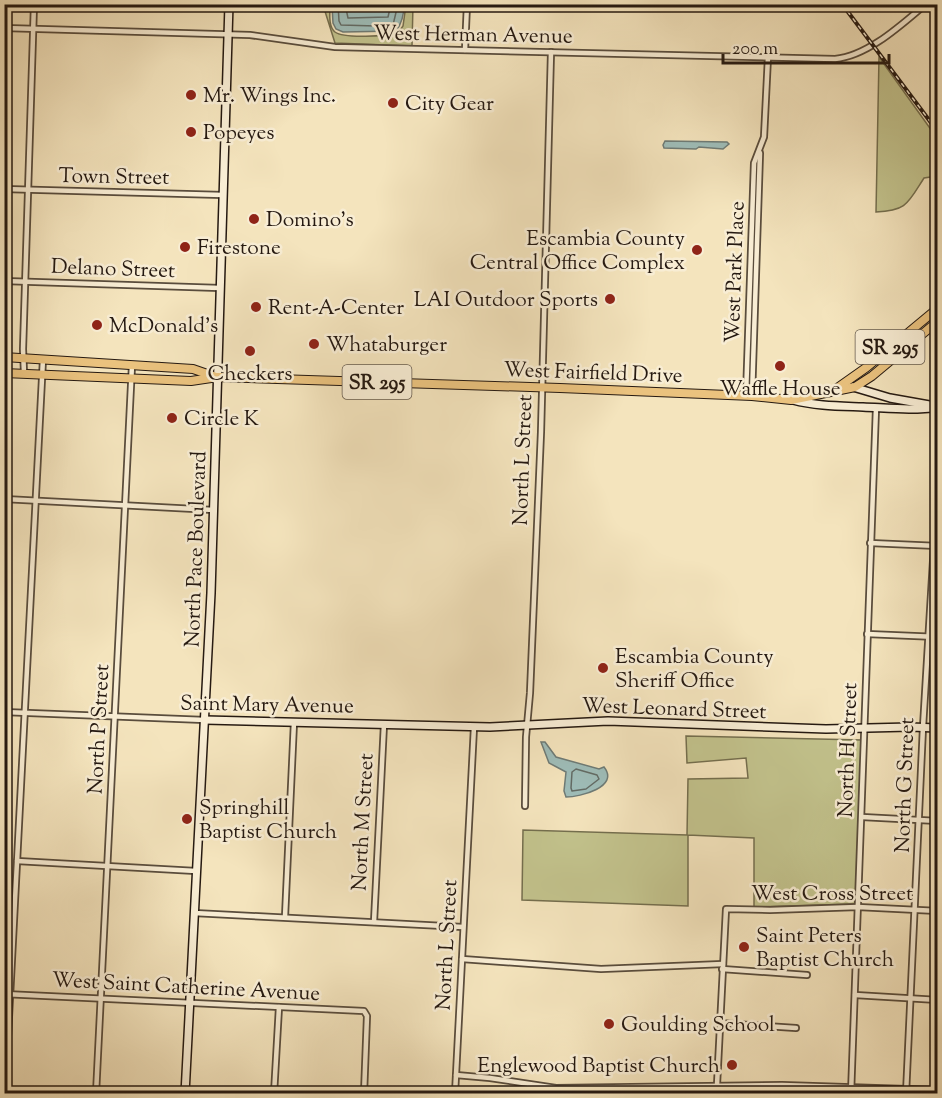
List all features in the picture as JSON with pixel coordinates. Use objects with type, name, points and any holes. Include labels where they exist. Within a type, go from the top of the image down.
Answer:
[{"type":"main road","name":"North Pace Boulevard","points":[[185,1094],[214,510],[229,4]]},
{"type":"main road","points":[[932,4],[938,12]]},
{"type":"main road","name":"West Fairfield Drive","points":[[4,373],[190,381],[218,377],[790,399],[830,393],[938,308]]},
{"type":"main road","name":"SR 295","points":[[830,393],[855,387],[872,376],[938,321]]},
{"type":"main road","name":"West Fairfield Drive","points":[[4,357],[193,369],[218,377]]},
{"type":"main road","points":[[843,385],[876,395],[938,407]]},
{"type":"main road","points":[[790,399],[811,405],[920,410],[938,407]]},
{"type":"main road","name":"Saint Mary Avenue","points":[[204,720],[474,727],[528,725]]},
{"type":"main road","name":"West Leonard Street","points":[[528,725],[608,721],[826,729],[938,728]]},
{"type":"street","points":[[24,373],[34,4]]},
{"type":"street","points":[[465,50],[467,4]]},
{"type":"street","name":"West Herman Avenue","points":[[4,28],[228,34],[335,48],[835,59],[855,55],[873,45],[926,4]]},
{"type":"street","name":"North L Street","points":[[528,725],[542,388],[552,52]]},
{"type":"street","name":"West Park Place","points":[[749,396],[752,196],[754,163],[764,137],[768,57]]},
{"type":"street","name":"Town Street","points":[[4,189],[223,195]]},
{"type":"street","name":"Delano Street","points":[[4,281],[220,288]]},
{"type":"street","points":[[5,1094],[43,359]]},
{"type":"street","name":"North P Street","points":[[96,1094],[132,365]]},
{"type":"street","name":"North H Street","points":[[851,1090],[876,408]]},
{"type":"street","name":"North G Street","points":[[906,1091],[920,821],[922,727],[936,546],[938,478]]},
{"type":"street","points":[[4,499],[214,510]]},
{"type":"street","points":[[870,543],[936,546]]},
{"type":"street","points":[[867,634],[938,637]]},
{"type":"street","name":"Saint Mary Avenue","points":[[4,712],[204,720]]},
{"type":"street","points":[[285,917],[294,721]]},
{"type":"street","name":"North M Street","points":[[374,922],[384,723]]},
{"type":"street","points":[[525,806],[528,725]]},
{"type":"street","name":"North L Street","points":[[455,1094],[474,727]]},
{"type":"street","points":[[862,817],[938,821]]},
{"type":"street","points":[[17,861],[196,872]]},
{"type":"street","name":"West Cross Street","points":[[722,967],[726,909],[858,907],[938,911]]},
{"type":"street","points":[[194,913],[463,927]]},
{"type":"street","points":[[462,959],[601,969],[722,967],[807,975]]},
{"type":"street","points":[[717,1085],[722,967]]},
{"type":"street","name":"West Saint Catherine Avenue","points":[[4,994],[365,1012],[367,1016],[364,1094]]},
{"type":"street","points":[[855,995],[938,1000]]},
{"type":"street","points":[[274,1094],[279,1008]]},
{"type":"street","points":[[719,1023],[795,1028]]},
{"type":"street","points":[[456,1076],[490,1078],[548,1087],[717,1085],[851,1090],[938,1090]]},
{"type":"street","points":[[624,1087],[624,1094]]},
{"type":"green space","points":[[323,5],[330,5],[330,23],[335,32],[347,36],[366,36],[398,33],[403,26],[406,5],[413,5],[412,46],[335,43]]},
{"type":"green space","points":[[879,57],[937,138],[937,176],[924,178],[910,199],[901,207],[876,212]]},
{"type":"green space","points":[[686,736],[862,740],[856,904],[754,907],[754,838],[688,835],[688,906],[522,900],[523,830],[687,835],[688,779],[748,778],[746,758],[687,763]]},
{"type":"water","points":[[332,5],[404,5],[404,12],[396,31],[343,32],[336,29],[333,23]]},
{"type":"water","points":[[665,141],[727,142],[729,144],[723,149],[664,148]]},
{"type":"water","points":[[541,742],[545,742],[556,757],[599,769],[604,767],[608,774],[607,780],[596,790],[566,797],[564,791],[566,772],[549,763]]},
{"type":"railway","points":[[842,4],[938,132]]},
{"type":"place","name":"Mr. Wings Inc.","points":[[191,95]]},
{"type":"place","name":"City Gear","points":[[393,103]]},
{"type":"place","name":"Popeyes","points":[[191,132]]},
{"type":"place","name":"Domino's","points":[[254,219]]},
{"type":"place","name":"Firestone","points":[[185,247]]},
{"type":"place","name":"Escambia County Central Office Complex","points":[[697,250]]},
{"type":"place","name":"LAI Outdoor Sports","points":[[610,299]]},
{"type":"place","name":"Rent-A-Center","points":[[256,307]]},
{"type":"place","name":"McDonald's","points":[[97,325]]},
{"type":"place","name":"Whataburger","points":[[314,344]]},
{"type":"place","name":"Checkers","points":[[250,351]]},
{"type":"place","name":"Waffle House","points":[[780,366]]},
{"type":"place","name":"Circle K","points":[[172,418]]},
{"type":"place","name":"Escambia County Sheriff Office","points":[[603,668]]},
{"type":"place","name":"Springhill Baptist Church","points":[[187,819]]},
{"type":"place","name":"Saint Peters Baptist Church","points":[[744,947]]},
{"type":"place","name":"Goulding School","points":[[609,1024]]},
{"type":"place","name":"Englewood Baptist Church","points":[[732,1065]]}]
